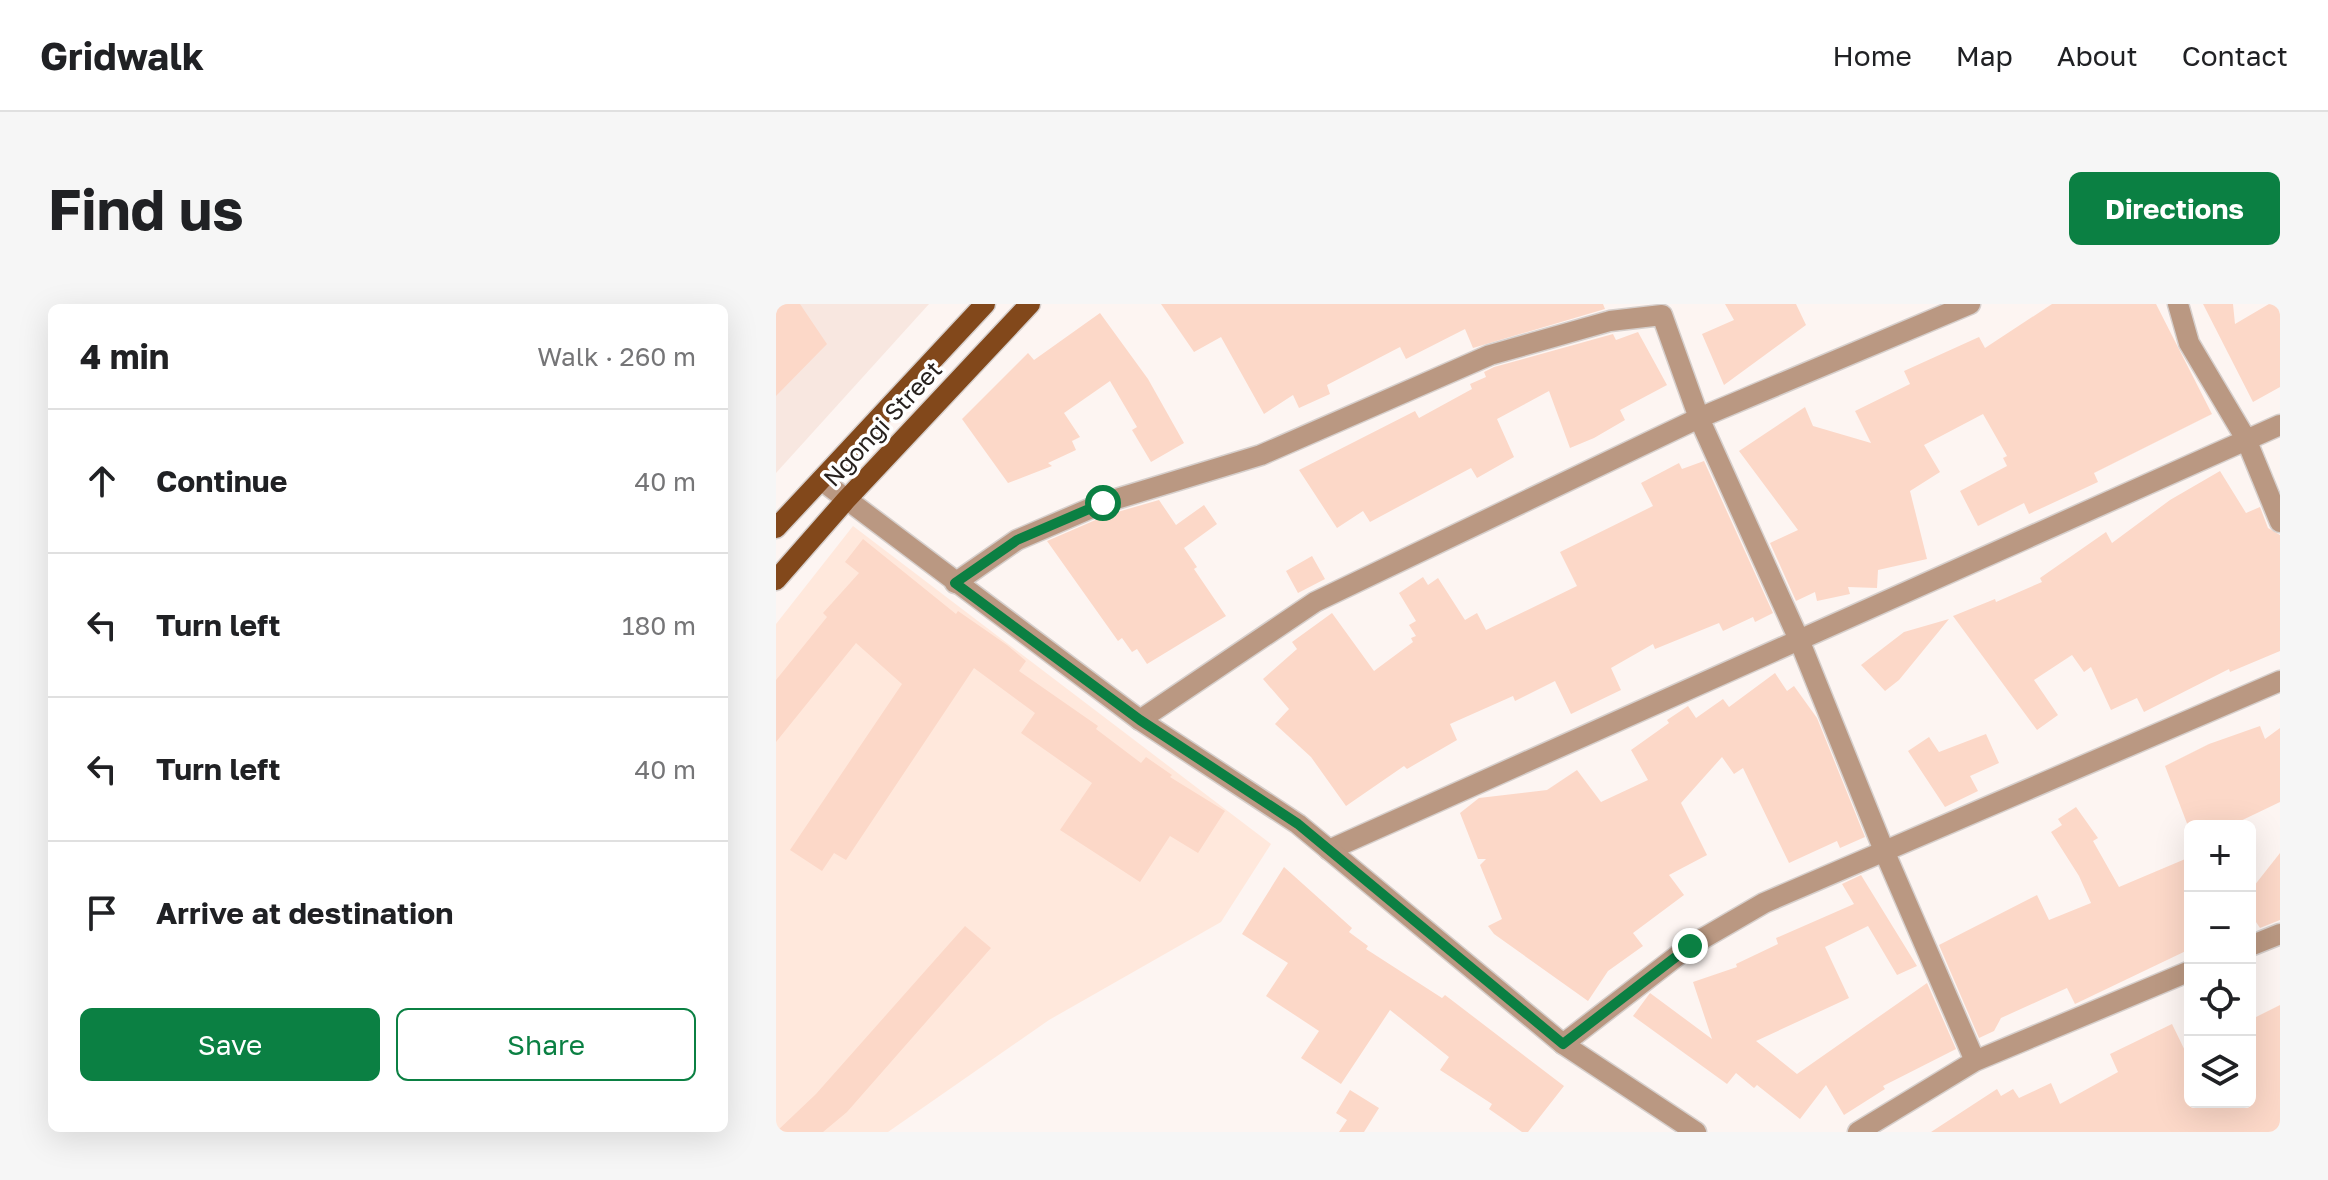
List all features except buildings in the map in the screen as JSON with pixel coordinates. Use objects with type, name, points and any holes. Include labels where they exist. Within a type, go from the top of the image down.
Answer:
[{"type":"main road","name":"Ngongi Street","points":[[776,528],[985,304]]},
{"type":"main road","name":"Ngongi Street","points":[[776,580],[846,500],[1030,304]]},
{"type":"street","points":[[1140,720],[1315,602],[1699,418],[1970,304]]},
{"type":"street","points":[[2178,304],[2189,343],[2246,439],[2280,522]]},
{"type":"street","points":[[955,583],[1017,540],[1103,503],[1261,455],[1490,355],[1610,321],[1662,315],[1699,418],[1800,642],[1885,853],[1975,1061]]},
{"type":"street","points":[[1329,850],[2280,425]]},
{"type":"street","points":[[821,480],[1140,720],[1298,824],[1563,1044],[1696,1132]]},
{"type":"street","points":[[1563,1044],[1690,946],[1764,903],[2280,681]]},
{"type":"street","points":[[2256,944],[2280,934]]},
{"type":"street","points":[[1858,1132],[1975,1061],[2184,974]]},
{"type":"shaded area","points":[[776,304],[929,304],[776,473]]},
{"type":"shaded area","points":[[853,526],[1271,844],[1221,922],[1049,1020],[888,1132],[776,1132],[776,624]]},
{"type":"route","points":[[1103,503],[1017,540],[955,583],[1140,720],[1298,824],[1563,1044],[1690,946]]}]
